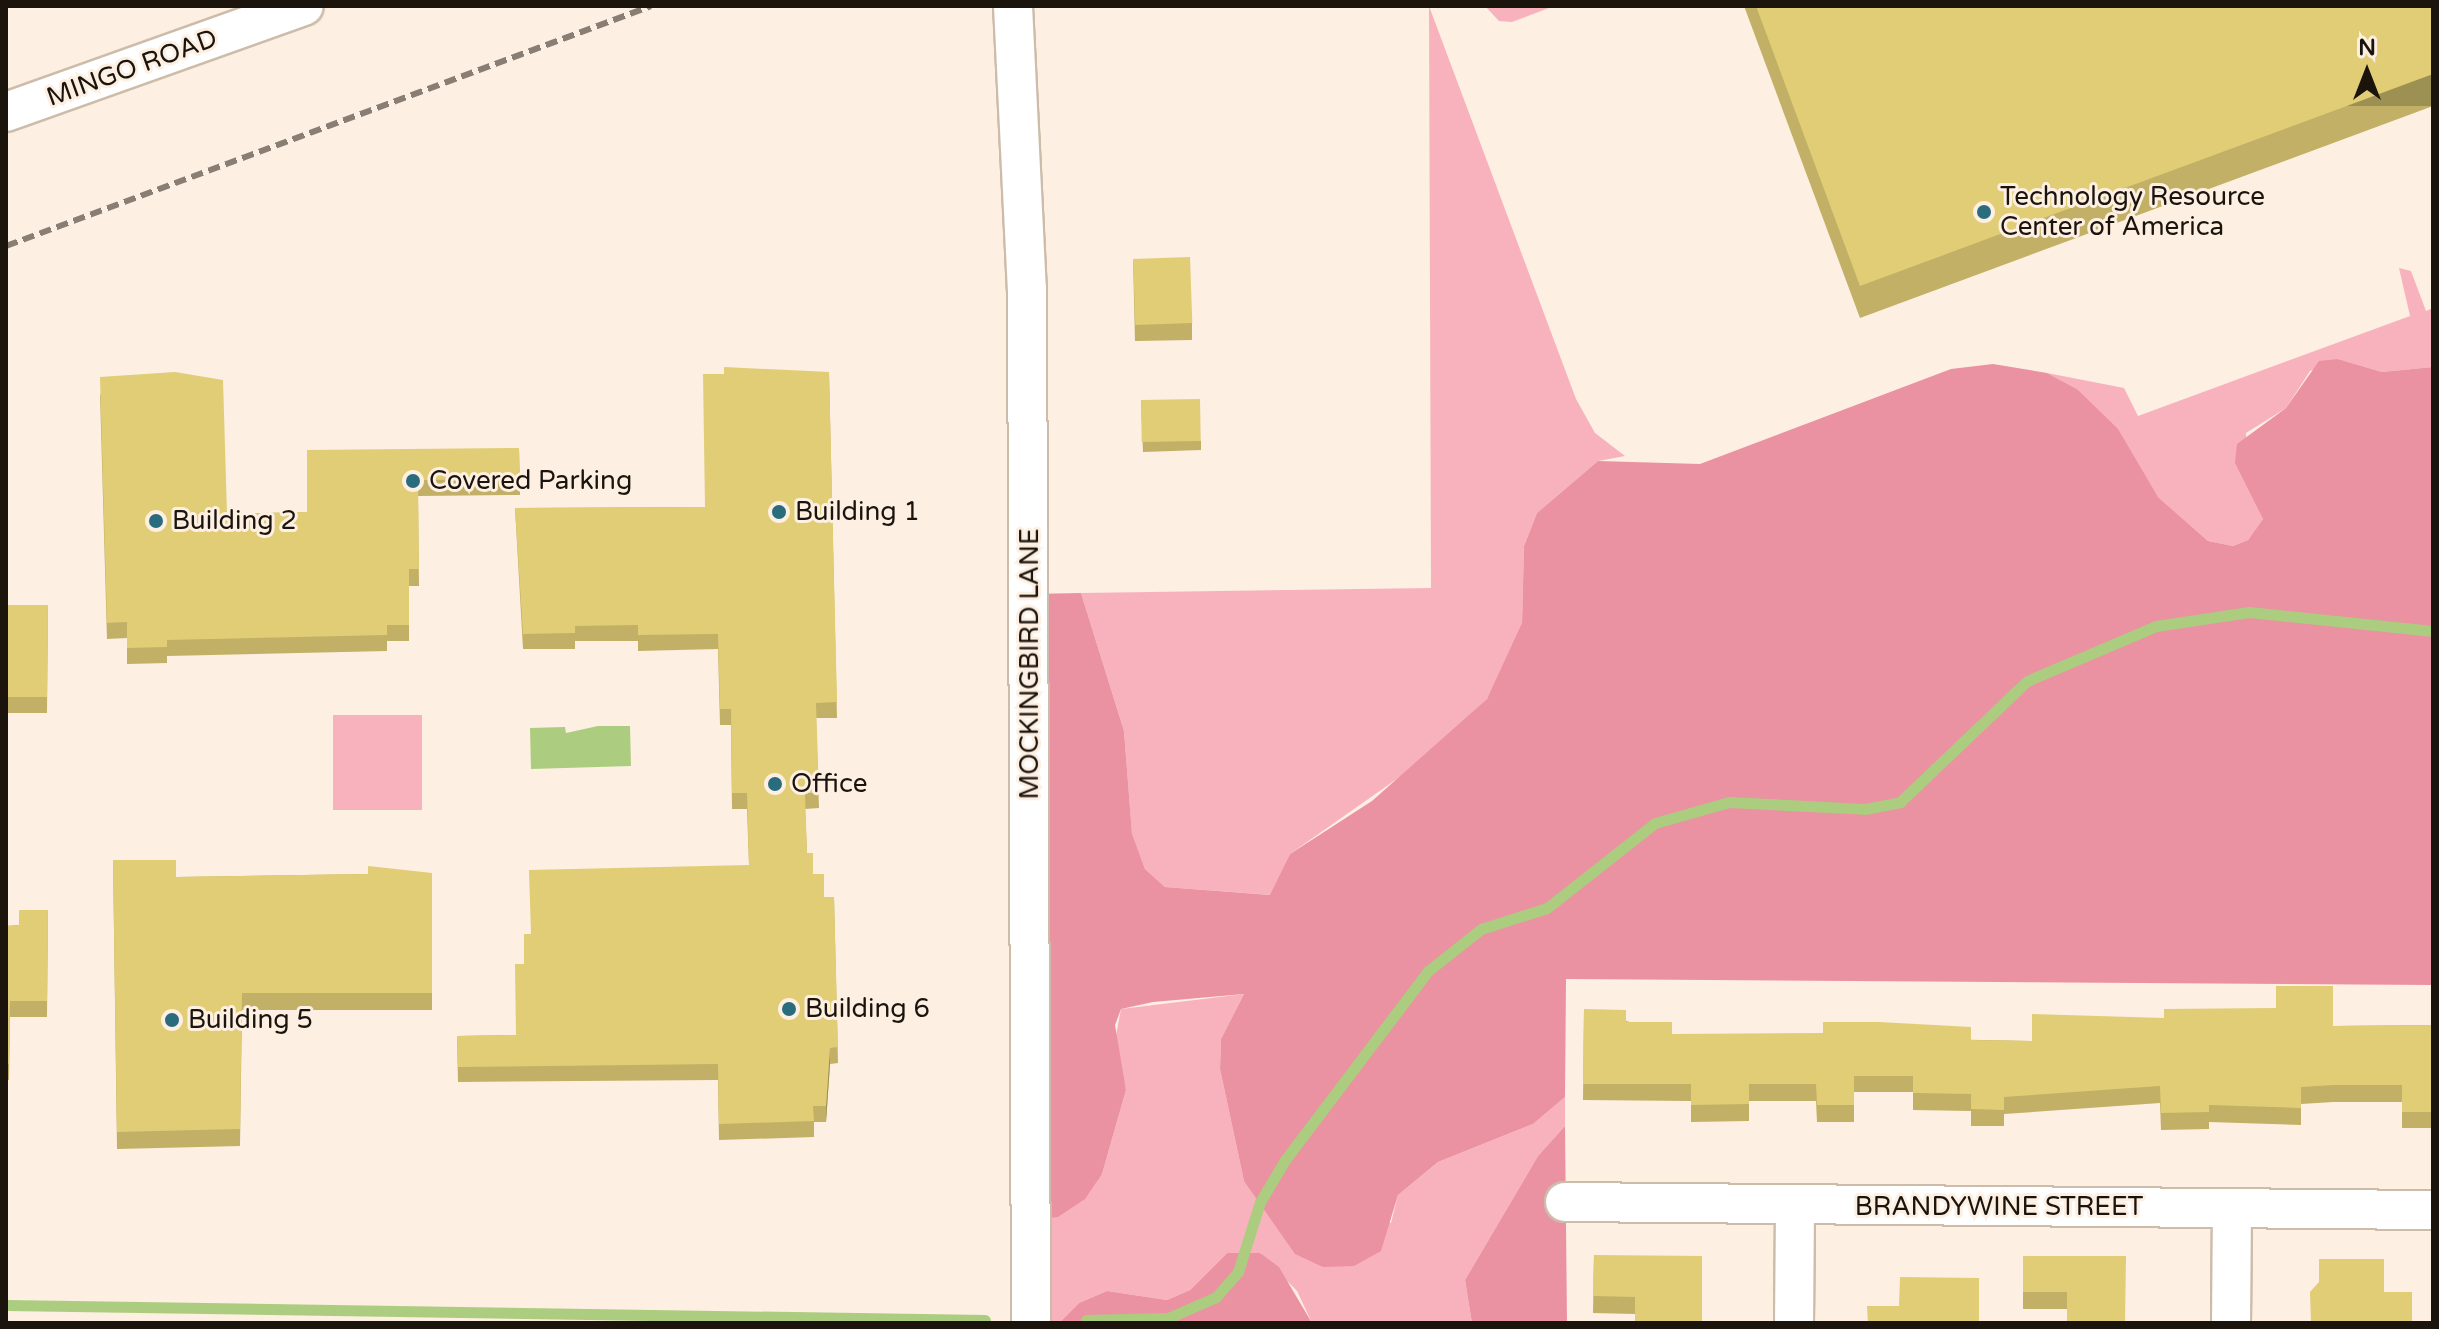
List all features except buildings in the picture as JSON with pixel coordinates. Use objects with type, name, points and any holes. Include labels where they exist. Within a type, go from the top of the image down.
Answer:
[{"type":"street","name":"MINGO ROAD","points":[[6,112],[304,6]]},
{"type":"street","name":"MOCKINGBIRD LANE","points":[[1013,6],[1027,289],[1031,1323]]},
{"type":"street","name":"BRANDYWINE STREET","points":[[1565,1202],[2433,1210]]},
{"type":"street","points":[[1794,1323],[1795,1206]]},
{"type":"street","points":[[2231,1323],[2232,1209]]},
{"type":"shaded area","points":[[1429,6],[1576,399],[1595,433],[1625,456],[1598,461],[1537,513],[1524,546],[1522,623],[1509,659],[1487,699],[1418,764],[1290,854],[1271,895],[1165,887],[1145,869],[1132,835],[1124,731],[1081,593],[1431,588]]},
{"type":"shaded area","points":[[1485,6],[1554,6],[1512,22],[1499,21]]},
{"type":"shaded area","points":[[2399,268],[2411,271],[2426,311],[2433,308],[2433,367],[2382,372],[2338,359],[2310,371],[2286,408],[2246,433],[2249,488],[2263,519],[2248,540],[2233,546],[2208,541],[2158,497],[2077,389],[2047,373],[2124,388],[2138,416],[2410,316]]},
{"type":"shaded area","points":[[2338,359],[2382,372],[2433,367],[2433,985],[1566,979],[1565,1097],[1533,1124],[1438,1162],[1398,1195],[1381,1251],[1354,1266],[1323,1267],[1295,1254],[1244,1181],[1220,1069],[1221,1039],[1244,994],[1153,1002],[1121,1009],[1115,1025],[1126,1090],[1102,1174],[1085,1199],[1058,1217],[1030,1220],[1030,594],[1081,593],[1124,731],[1132,834],[1145,869],[1165,887],[1270,895],[1290,854],[1372,801],[1487,699],[1522,623],[1524,546],[1537,513],[1598,461],[1700,464],[1951,369],[1993,364],[2047,373],[2077,389],[2118,429],[2158,497],[2208,541],[2233,546],[2248,540],[2263,519],[2235,463],[2237,444],[2286,408],[2319,361]]},
{"type":"shaded area","points":[[333,715],[422,715],[422,810],[333,810]]},
{"type":"shaded area","points":[[598,726],[630,726],[631,766],[531,769],[530,728],[565,727],[566,733]]},
{"type":"shaded area","points":[[1244,994],[1221,1039],[1220,1069],[1244,1181],[1391,1223],[1398,1195],[1438,1162],[1533,1124],[1565,1097],[1565,1126],[1538,1156],[1465,1280],[1472,1323],[1312,1323],[1297,1291],[1260,1253],[1227,1253],[1190,1290],[1167,1300],[1107,1291],[1079,1303],[1059,1323],[1031,1323],[1030,1220],[1102,1174],[1126,1090],[1115,1041],[1121,1009]]},
{"type":"shaded area","points":[[1565,1126],[1567,1323],[1472,1323],[1465,1280],[1538,1156]]},
{"type":"shaded area","points":[[1227,1253],[1260,1253],[1279,1267],[1312,1323],[1059,1323],[1079,1303],[1107,1291],[1167,1300],[1190,1290]]},
{"type":"waterway","points":[[1086,1320],[1168,1318],[1216,1297],[1238,1272],[1260,1202],[1285,1160],[1428,971],[1481,929],[1547,908],[1655,823],[1729,802],[1865,809],[1900,802],[2027,681],[2156,626],[2249,612],[2433,631]]},
{"type":"waterway","points":[[6,1305],[985,1320]]},
{"type":"railway","points":[[6,246],[651,6]]},
{"type":"place","name":"Technology Resource Center of America","points":[[1984,212]]},
{"type":"place","name":"Covered Parking","points":[[413,481]]},
{"type":"place","name":"Building 1","points":[[779,512]]},
{"type":"place","name":"Building 2","points":[[156,521]]},
{"type":"place","name":"Office","points":[[775,784]]},
{"type":"place","name":"Building 6","points":[[789,1009]]},
{"type":"place","name":"Building 5","points":[[172,1020]]}]
